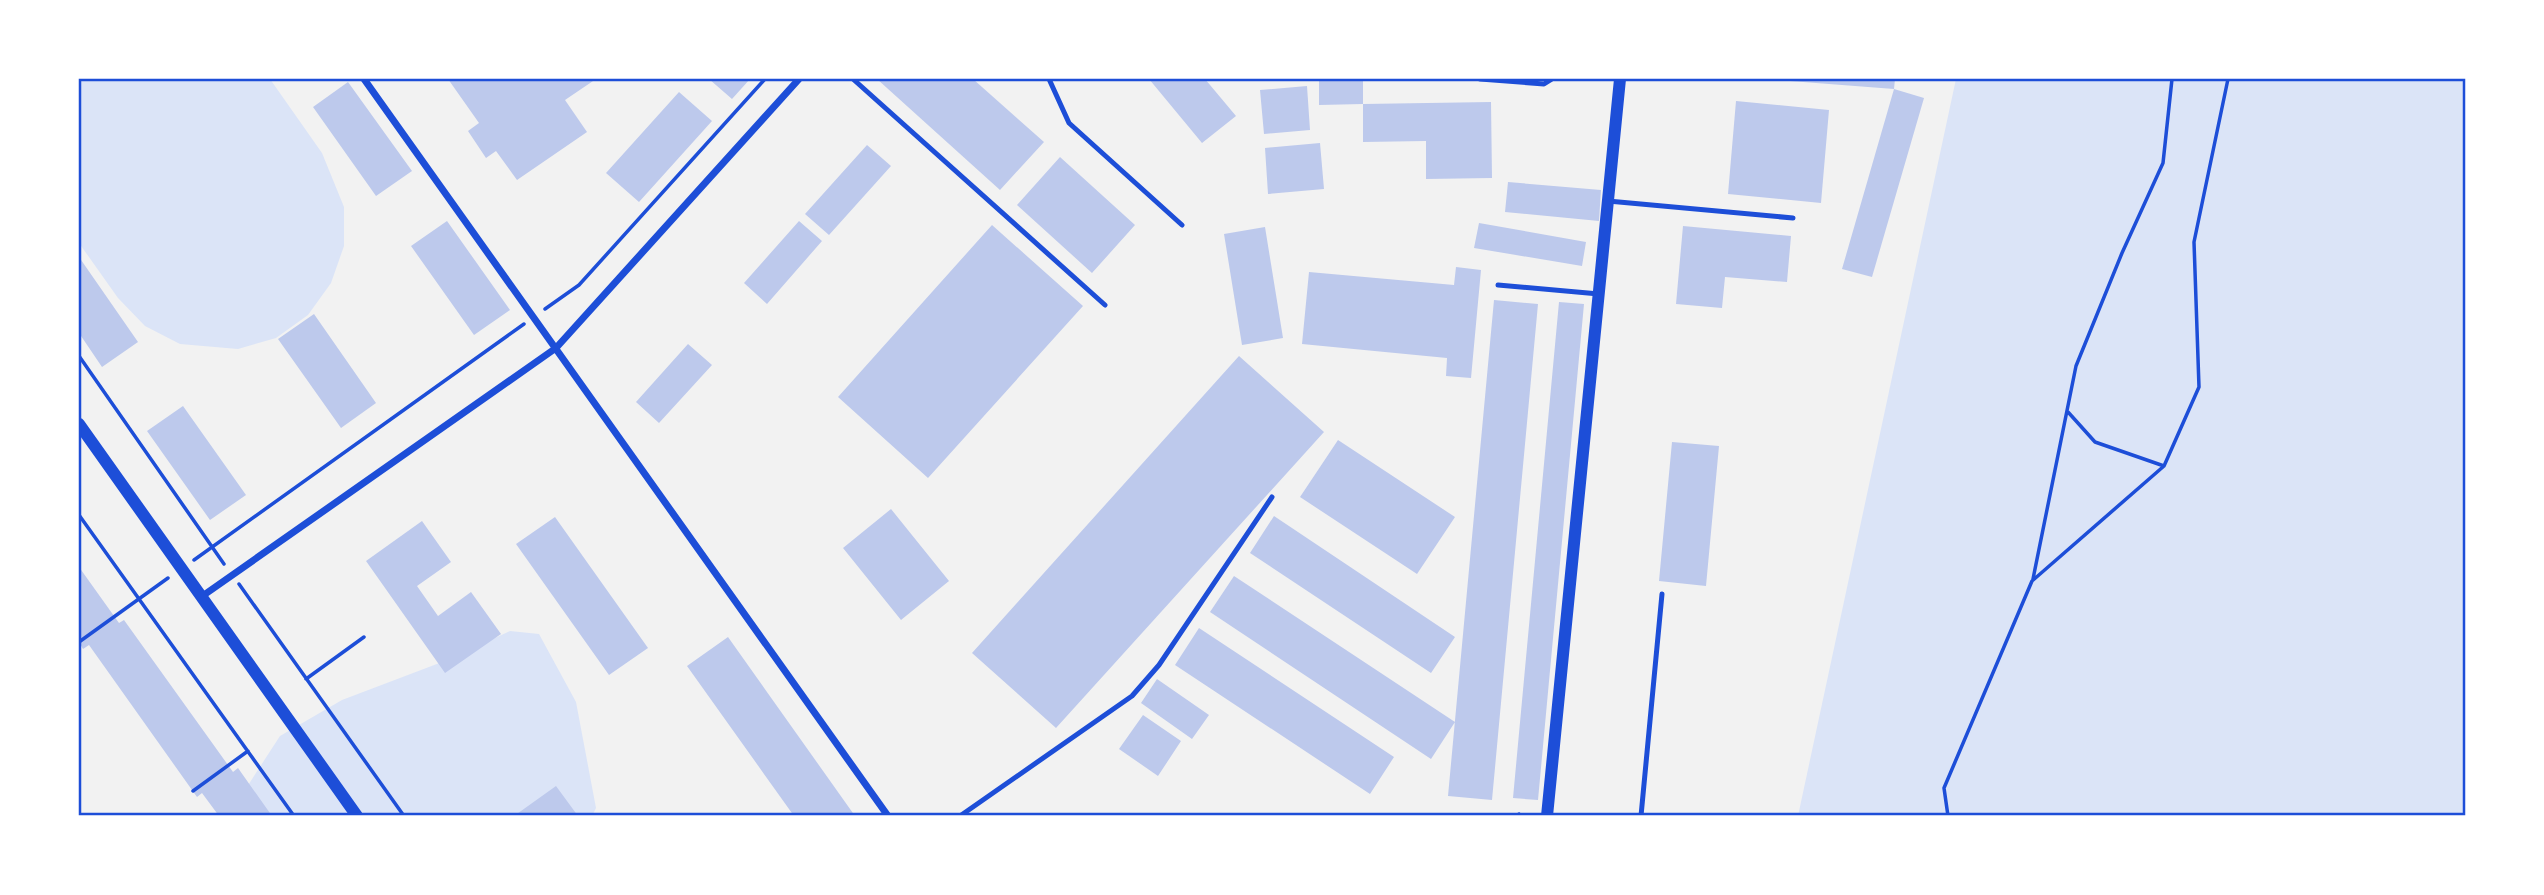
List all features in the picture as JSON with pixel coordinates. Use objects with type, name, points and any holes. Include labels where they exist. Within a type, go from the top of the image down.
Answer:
[{"type":"street","points":[[365,79],[888,816]]},
{"type":"street","points":[[200,598],[556,348],[799,79]]},
{"type":"street","points":[[1546,816],[1620,79]]},
{"type":"street","points":[[79,424],[357,816]]},
{"type":"lane","points":[[853,79],[1105,305]]},
{"type":"lane","points":[[1049,79],[1069,123],[1182,225]]},
{"type":"lane","points":[[1480,79],[1544,84],[1552,79]]},
{"type":"lane","points":[[1608,201],[1793,218]]},
{"type":"lane","points":[[1498,285],[1599,294]]},
{"type":"lane","points":[[960,816],[1132,696],[1160,666],[1272,497]]},
{"type":"lane","points":[[1641,816],[1662,594]]},
{"type":"path","points":[[79,642],[579,285],[765,79]]},
{"type":"path","points":[[1948,816],[1944,788],[2032,581],[2076,366],[2122,253],[2163,163],[2172,79]]},
{"type":"path","points":[[2032,581],[2164,466],[2199,387],[2194,242],[2228,79]]},
{"type":"path","points":[[2067,411],[2095,442],[2164,466]]},
{"type":"path","points":[[79,515],[294,816]]},
{"type":"path","points":[[306,679],[364,637]]},
{"type":"path","points":[[193,791],[248,751]]},
{"type":"shaded area","points":[[79,79],[270,79],[322,153],[344,207],[344,246],[331,283],[308,315],[276,338],[238,349],[180,344],[145,326],[118,298],[79,243]]},
{"type":"shaded area","points":[[1956,79],[2465,79],[2465,816],[1798,816]]},
{"type":"shaded area","points":[[510,631],[539,634],[576,702],[596,808],[592,816],[228,816],[280,736],[342,700],[450,659]]},
{"type":"building","points":[[448,79],[596,79],[565,100],[587,132],[517,180],[496,151],[486,158],[468,131],[479,123]]},
{"type":"building","points":[[709,79],[750,79],[732,99]]},
{"type":"building","points":[[877,79],[973,79],[1044,142],[1000,190]]},
{"type":"building","points":[[1149,79],[1205,79],[1236,116],[1202,143]]},
{"type":"building","points":[[1319,79],[1363,79],[1363,104],[1319,105]]},
{"type":"building","points":[[1895,79],[1894,89],[1790,81]]},
{"type":"building","points":[[348,82],[412,171],[376,196],[313,107]]},
{"type":"building","points":[[1307,86],[1310,130],[1264,134],[1260,90]]},
{"type":"building","points":[[1894,89],[1924,98],[1872,277],[1842,269]]},
{"type":"building","points":[[679,92],[712,121],[639,202],[606,173]]},
{"type":"building","points":[[1736,101],[1829,110],[1821,203],[1728,194]]},
{"type":"building","points":[[1491,102],[1492,178],[1426,179],[1426,141],[1363,142],[1363,104]]},
{"type":"building","points":[[1320,143],[1324,189],[1268,194],[1265,148]]},
{"type":"building","points":[[867,145],[891,166],[829,235],[805,214]]},
{"type":"building","points":[[1060,157],[1135,225],[1092,273],[1017,205]]},
{"type":"building","points":[[1508,182],[1601,190],[1599,221],[1505,212]]},
{"type":"building","points":[[447,221],[510,310],[474,335],[411,246]]},
{"type":"building","points":[[799,221],[822,241],[767,304],[744,283]]},
{"type":"building","points":[[1479,223],[1586,242],[1582,266],[1474,248]]},
{"type":"building","points":[[992,225],[1083,306],[928,478],[838,397]]},
{"type":"building","points":[[1683,226],[1791,236],[1787,282],[1725,277],[1722,308],[1676,304]]},
{"type":"building","points":[[1265,227],[1283,338],[1242,345],[1224,234]]},
{"type":"building","points":[[79,257],[138,342],[102,367],[79,333]]},
{"type":"building","points":[[1456,267],[1481,270],[1471,378],[1446,376],[1447,358],[1302,344],[1309,272],[1454,285]]},
{"type":"building","points":[[1494,300],[1538,304],[1492,800],[1448,796]]},
{"type":"building","points":[[1559,302],[1584,304],[1538,800],[1513,798]]},
{"type":"building","points":[[314,314],[376,403],[341,428],[278,339]]},
{"type":"building","points":[[688,344],[712,365],[659,423],[636,402]]},
{"type":"building","points":[[1239,356],[1324,432],[1056,728],[972,653]]},
{"type":"building","points":[[183,406],[246,495],[210,520],[147,431]]},
{"type":"building","points":[[1338,440],[1455,517],[1417,574],[1300,497]]},
{"type":"building","points":[[1672,442],[1719,446],[1706,586],[1659,581]]},
{"type":"building","points":[[891,509],[949,581],[901,620],[843,548]]},
{"type":"building","points":[[1274,516],[1455,637],[1431,673],[1250,553]]},
{"type":"building","points":[[555,517],[648,648],[609,675],[516,544]]},
{"type":"building","points":[[422,521],[451,562],[417,586],[438,616],[471,592],[501,634],[445,673],[366,561]]},
{"type":"building","points":[[79,567],[119,623],[124,620],[233,772],[238,768],[272,816],[219,816],[202,793],[197,797],[89,645],[83,649],[79,642]]},
{"type":"building","points":[[1234,576],[1455,722],[1431,759],[1210,612]]},
{"type":"building","points":[[1199,628],[1394,757],[1370,794],[1175,665]]},
{"type":"building","points":[[728,637],[855,816],[794,816],[687,666]]},
{"type":"building","points":[[1157,679],[1209,715],[1192,739],[1141,703]]},
{"type":"building","points":[[1143,715],[1181,741],[1158,776],[1119,749]]},
{"type":"building","points":[[556,786],[578,816],[514,816]]}]
